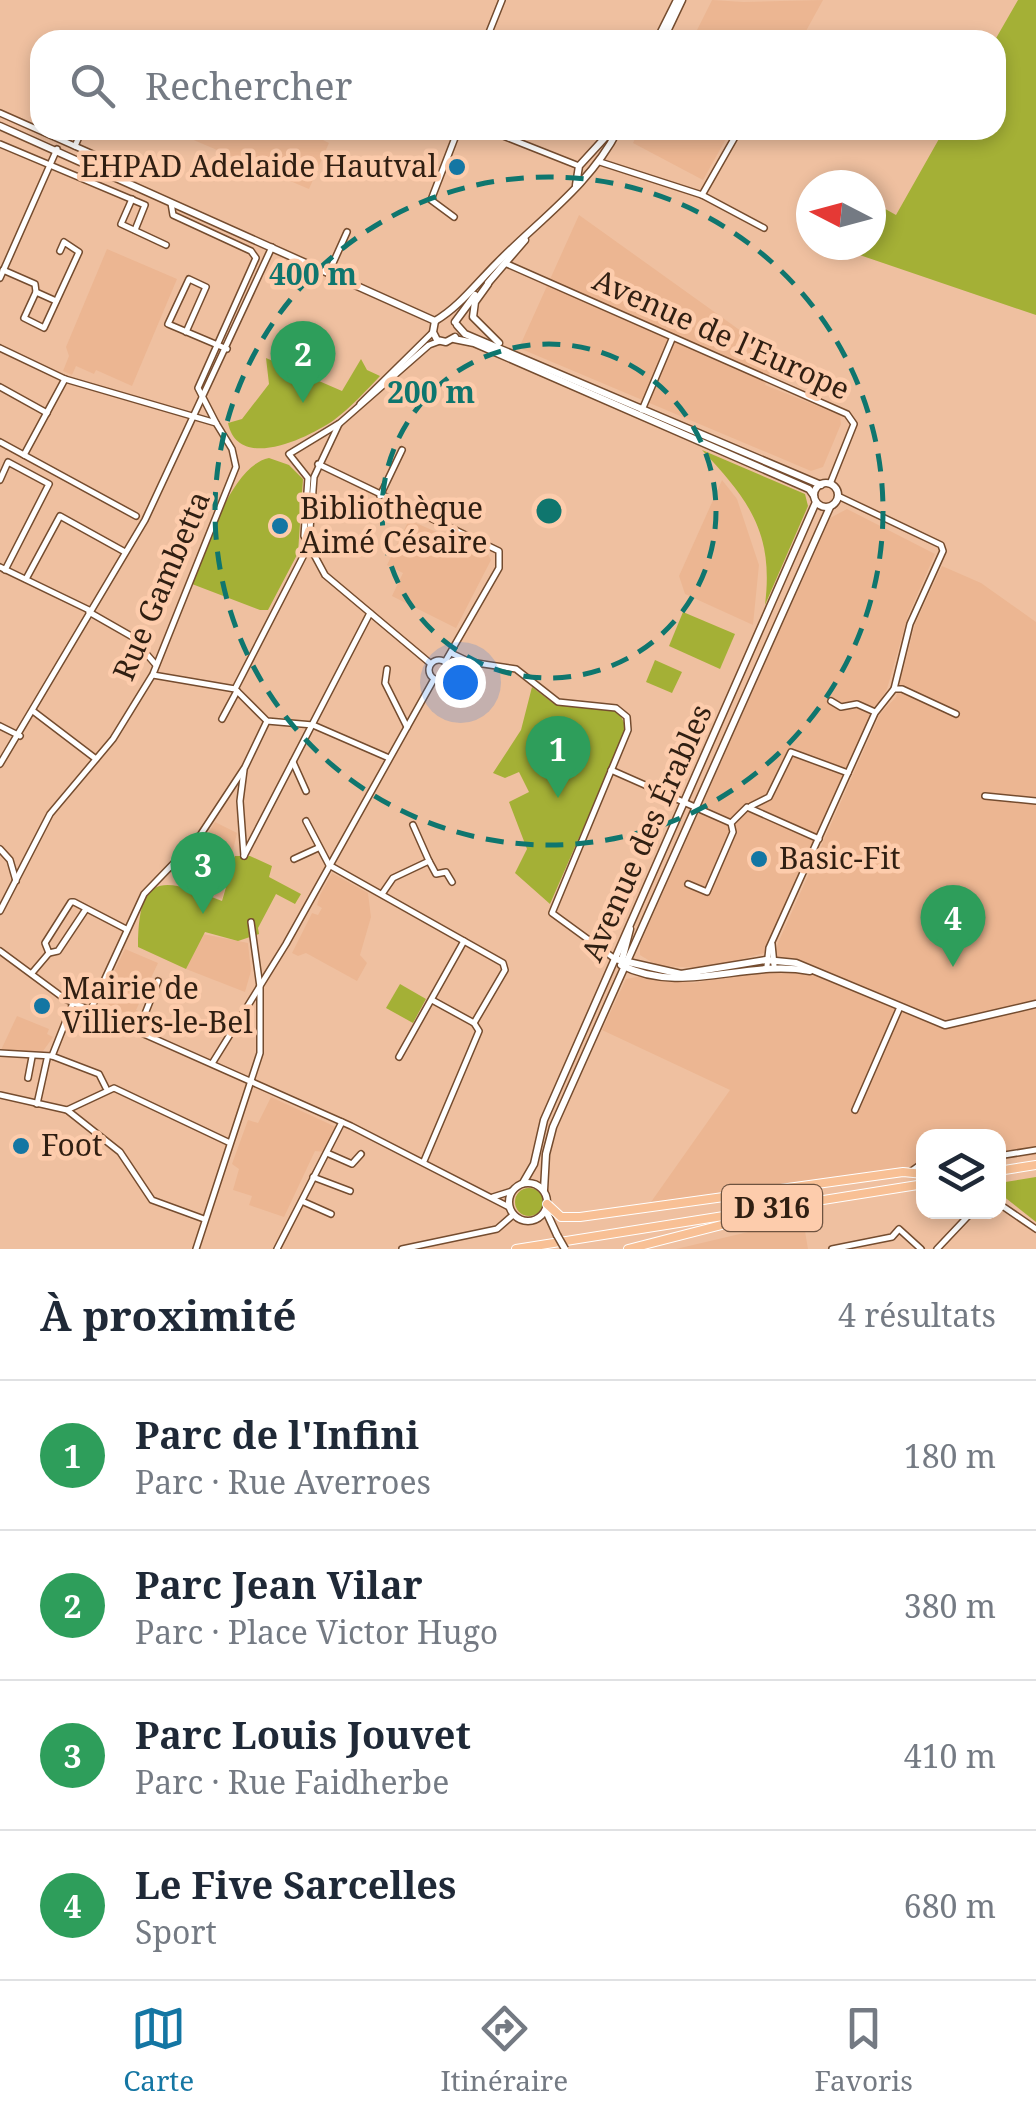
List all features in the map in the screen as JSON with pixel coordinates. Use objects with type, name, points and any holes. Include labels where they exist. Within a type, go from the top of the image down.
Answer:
[{"type":"main road","points":[[665,30],[680,0]]},
{"type":"main road","points":[[0,126],[30,140]]},
{"type":"main road","points":[[31,140],[435,322],[453,321],[507,264],[528,234]]},
{"type":"main road","points":[[454,339],[453,321],[528,234],[588,176],[600,162],[609,140]]},
{"type":"main road","points":[[576,186],[579,169],[604,148]]},
{"type":"main road","points":[[579,169],[588,176]]},
{"type":"main road","points":[[488,284],[472,309],[476,325],[498,342],[642,410],[821,485],[830,484],[838,496]]},
{"type":"main road","points":[[453,321],[465,334],[544,365]]},
{"type":"main road","points":[[435,322],[433,332],[440,341],[474,343],[809,490],[815,499],[830,507]]},
{"type":"main road","name":"Avenue des Érables","points":[[544,1190],[550,1134],[607,1002],[631,923],[821,485]]},
{"type":"main road","name":"Avenue des Érables","points":[[522,1184],[534,1164],[544,1120],[695,807],[838,496]]},
{"type":"main road","points":[[621,962],[636,971],[689,980],[771,963]]},
{"type":"main road","points":[[621,962],[689,974],[771,963],[820,973],[949,1026],[1036,1004]]},
{"type":"main road","points":[[607,1002],[625,974],[636,971]]},
{"type":"main road","points":[[1006,1170],[1036,1167]]},
{"type":"main road","points":[[547,1208],[561,1217],[580,1217],[916,1173]]},
{"type":"main road","points":[[555,1231],[511,1211],[512,1191],[522,1184],[544,1190],[555,1231],[566,1249]]},
{"type":"main road","name":"D 316","points":[[516,1249],[916,1185]]},
{"type":"main road","points":[[628,1249],[748,1217],[912,1186]]},
{"type":"main road","points":[[536,1220],[547,1208]]},
{"type":"street","points":[[490,30],[502,0]]},
{"type":"street","points":[[0,114],[30,127]]},
{"type":"street","points":[[61,140],[104,158],[107,174]]},
{"type":"street","points":[[75,146],[78,140]]},
{"type":"street","points":[[454,140],[432,200],[454,217]]},
{"type":"street","points":[[511,140],[579,169]]},
{"type":"street","points":[[702,195],[734,140]]},
{"type":"street","points":[[0,144],[145,205],[134,230]]},
{"type":"street","points":[[56,150],[2,274],[35,284],[36,292],[24,318],[44,328],[78,252],[64,242],[60,251]]},
{"type":"street","points":[[600,162],[702,195],[764,228]]},
{"type":"street","points":[[132,199],[122,224],[166,245]]},
{"type":"street","points":[[171,202],[173,216],[251,251],[256,258],[198,388],[204,400]]},
{"type":"street","points":[[329,272],[347,232]]},
{"type":"street","points":[[0,764],[20,736],[125,552],[204,400],[272,247]]},
{"type":"street","points":[[0,250],[10,254]]},
{"type":"street","name":"Avenue de l'Europe","points":[[507,264],[853,418],[830,484]]},
{"type":"street","points":[[186,332],[206,286],[188,279],[168,324],[186,332],[216,345],[227,349]]},
{"type":"street","points":[[36,292],[56,301]]},
{"type":"street","points":[[355,410],[433,332]]},
{"type":"street","points":[[642,410],[672,338]]},
{"type":"street","points":[[318,464],[500,554],[500,568],[445,662],[431,664],[329,581],[308,545],[304,530],[308,478],[290,459],[291,450],[340,422],[428,346],[440,341]]},
{"type":"street","points":[[0,348],[65,379],[216,423]]},
{"type":"street","points":[[24,455],[65,379]]},
{"type":"street","points":[[0,387],[47,412]]},
{"type":"street","name":"Rue Gambetta","points":[[0,911],[50,814],[96,759],[153,674],[236,467],[232,449],[204,400]]},
{"type":"street","points":[[301,469],[311,472],[318,464],[340,422]]},
{"type":"street","points":[[0,442],[136,516]]},
{"type":"street","points":[[380,496],[402,450]]},
{"type":"street","points":[[0,480],[8,462],[49,484],[3,568],[131,636],[156,665]]},
{"type":"street","points":[[222,719],[308,545],[318,464]]},
{"type":"street","points":[[771,963],[773,941],[848,773],[876,712],[894,690],[910,624],[943,551],[932,539],[838,496]]},
{"type":"street","points":[[26,579],[60,516],[125,552]]},
{"type":"street","points":[[245,767],[240,800],[244,856],[370,613]]},
{"type":"street","points":[[451,653],[470,662],[516,669],[558,702],[623,711],[630,724],[552,913],[621,962]]},
{"type":"street","points":[[213,1062],[260,987],[434,680],[449,674],[445,662]]},
{"type":"street","points":[[431,664],[429,672],[434,680]]},
{"type":"street","points":[[387,669],[384,683],[407,728]]},
{"type":"street","points":[[153,674],[236,690],[267,721],[313,725],[388,758]]},
{"type":"street","points":[[894,690],[914,692],[956,714]]},
{"type":"street","points":[[831,701],[841,707],[858,704],[876,712]]},
{"type":"street","points":[[33,711],[96,759]]},
{"type":"street","points":[[90,1009],[144,894],[191,848],[245,767],[267,721]]},
{"type":"street","points":[[0,726],[20,736]]},
{"type":"street","points":[[732,823],[751,806],[770,798],[792,752],[848,773]]},
{"type":"street","points":[[294,762],[306,791]]},
{"type":"street","points":[[611,770],[732,823]]},
{"type":"street","points":[[986,796],[1036,801]]},
{"type":"street","points":[[751,806],[766,818],[819,839]]},
{"type":"street","points":[[306,821],[329,865],[506,966],[474,1023]]},
{"type":"street","points":[[688,884],[708,892],[733,832],[732,823]]},
{"type":"street","points":[[413,825],[436,874],[446,872],[452,882]]},
{"type":"street","points":[[294,859],[318,848]]},
{"type":"street","points":[[0,849],[23,868]]},
{"type":"street","points":[[10,860],[16,881]]},
{"type":"street","points":[[382,894],[393,878],[428,861]]},
{"type":"street","points":[[49,952],[45,943],[70,904],[127,929]]},
{"type":"street","points":[[32,973],[49,952],[58,951],[86,909]]},
{"type":"street","points":[[196,1249],[260,1054],[260,987],[251,922]]},
{"type":"street","points":[[398,1058],[464,941]]},
{"type":"street","points":[[0,950],[73,1002],[138,1028],[424,1161],[511,1211],[497,1230],[402,1249]]},
{"type":"street","points":[[138,1028],[158,981]]},
{"type":"street","points":[[424,1161],[479,1031],[474,1023],[432,1000]]},
{"type":"street","points":[[37,1104],[50,1057],[73,1002]]},
{"type":"street","points":[[855,1110],[900,1007]]},
{"type":"street","points":[[0,1053],[50,1057],[99,1074],[106,1088]]},
{"type":"street","points":[[28,1078],[32,1056]]},
{"type":"street","points":[[66,1110],[92,1100],[106,1088],[114,1088],[228,1142]]},
{"type":"street","points":[[0,1095],[66,1110],[120,1152],[152,1200],[204,1219]]},
{"type":"street","points":[[277,1249],[342,1122]]},
{"type":"street","points":[[1006,1155],[1036,1150]]},
{"type":"street","points":[[328,1153],[352,1164],[361,1154]]},
{"type":"street","points":[[910,1172],[916,1168]]},
{"type":"street","points":[[313,1177],[350,1191]]},
{"type":"street","points":[[490,1198],[512,1191]]},
{"type":"street","points":[[304,1202],[331,1214]]},
{"type":"street","points":[[1006,1208],[1036,1229]]},
{"type":"street","points":[[937,1249],[965,1219]]},
{"type":"street","points":[[832,1249],[892,1237],[900,1229],[921,1249]]},
{"type":"shaded area","points":[[712,0],[823,0],[806,30],[697,30]]},
{"type":"shaded area","points":[[194,140],[323,140],[329,143],[309,189]]},
{"type":"shaded area","points":[[634,140],[725,140],[703,180],[633,143]]},
{"type":"shaded area","points":[[579,215],[776,356],[765,385],[840,415],[841,424],[823,467],[811,471],[519,348]]},
{"type":"shaded area","points":[[107,249],[177,279],[132,386],[96,370],[94,374],[76,366],[72,375],[63,371],[69,356],[66,347]]},
{"type":"shaded area","points":[[722,480],[737,499],[759,565],[753,625],[685,594],[679,576]]},
{"type":"shaded area","points":[[847,509],[935,554],[908,616],[887,689],[866,725],[764,953],[709,968],[658,966],[640,955],[640,944],[830,518]]},
{"type":"shaded area","points":[[409,520],[441,534],[439,540],[451,545],[460,540],[487,552],[491,560],[456,628],[392,596],[403,573],[387,565]]},
{"type":"shaded area","points":[[942,566],[981,583],[1036,622],[1036,1155],[1006,1158],[1006,1129],[916,1129],[916,1169],[651,1202],[730,1090],[602,1030],[626,979],[642,976],[694,983],[772,968],[778,943],[880,714],[896,697],[915,624]]},
{"type":"shaded area","points":[[215,822],[237,833],[222,899],[194,885],[206,837]]},
{"type":"shaded area","points":[[332,873],[368,893],[371,917],[360,955],[367,963],[357,981],[306,953],[292,953],[312,913],[318,915],[322,908],[317,905]]},
{"type":"shaded area","points":[[203,934],[248,943],[251,971],[245,992],[186,969]]},
{"type":"shaded area","points":[[125,949],[158,963],[136,1010],[141,1013],[137,1019],[100,1001]]},
{"type":"shaded area","points":[[17,1016],[49,1029],[47,1034],[53,1037],[41,1054],[1,1050]]},
{"type":"shaded area","points":[[271,1097],[336,1127],[324,1152],[315,1151],[284,1217],[249,1205],[252,1196],[233,1190],[239,1169],[232,1164],[248,1120],[258,1123]]},
{"type":"shaded area","points":[[790,1222],[804,1225],[808,1249],[676,1249]]},
{"type":"green space","points":[[1018,0],[1036,0],[1036,315],[874,260],[886,260],[886,209],[896,215],[938,140],[1006,140],[1006,30],[1001,30]]},
{"type":"green space","points":[[266,358],[342,391],[361,359],[367,370],[380,376],[346,410],[322,427],[275,447],[245,446],[234,438],[228,423],[242,419],[269,384]]},
{"type":"green space","points":[[702,450],[805,494],[808,506],[765,605],[766,557],[755,519],[733,485]]},
{"type":"green space","points":[[269,458],[289,465],[303,479],[298,553],[268,610],[260,610],[192,584],[231,492],[255,464]]},
{"type":"green space","points":[[683,612],[735,634],[720,669],[669,646]]},
{"type":"green space","points":[[655,660],[682,672],[672,693],[646,682]]},
{"type":"green space","points":[[532,687],[553,703],[618,711],[627,728],[550,904],[515,873],[527,849],[509,802],[529,792],[519,772],[505,778],[493,773],[521,730]]},
{"type":"green space","points":[[235,856],[250,856],[272,866],[269,877],[301,894],[295,904],[276,894],[258,928],[259,934],[238,941],[205,932],[186,969],[138,947],[139,922],[149,893],[158,886],[169,885],[222,901]]},
{"type":"green space","points":[[400,984],[426,999],[413,1023],[386,1008]]},
{"type":"green space","points":[[1036,1177],[1036,1222],[1006,1198],[1006,1182]]},
{"type":"green space","points":[[529,1188],[539,1192],[543,1202],[539,1212],[529,1216],[519,1212],[515,1202],[519,1192]]},
{"type":"place","name":"EHPAD Adelaide Hautval","points":[[457,167]]},
{"type":"place","name":"Parc Jean Vilar","points":[[303,403]]},
{"type":"place","name":"Bibliothèque Aimé Césaire","points":[[280,526]]},
{"type":"place","name":"Parc de l'Infini","points":[[558,798]]},
{"type":"place","name":"Basic-Fit","points":[[759,859]]},
{"type":"place","name":"Parc Louis Jouvet","points":[[203,914]]},
{"type":"place","name":"Le Five Sarcelles","points":[[953,967]]},
{"type":"place","name":"Mairie de Villiers-le-Bel","points":[[42,1006]]},
{"type":"place","name":"Foot","points":[[21,1146]]}]
